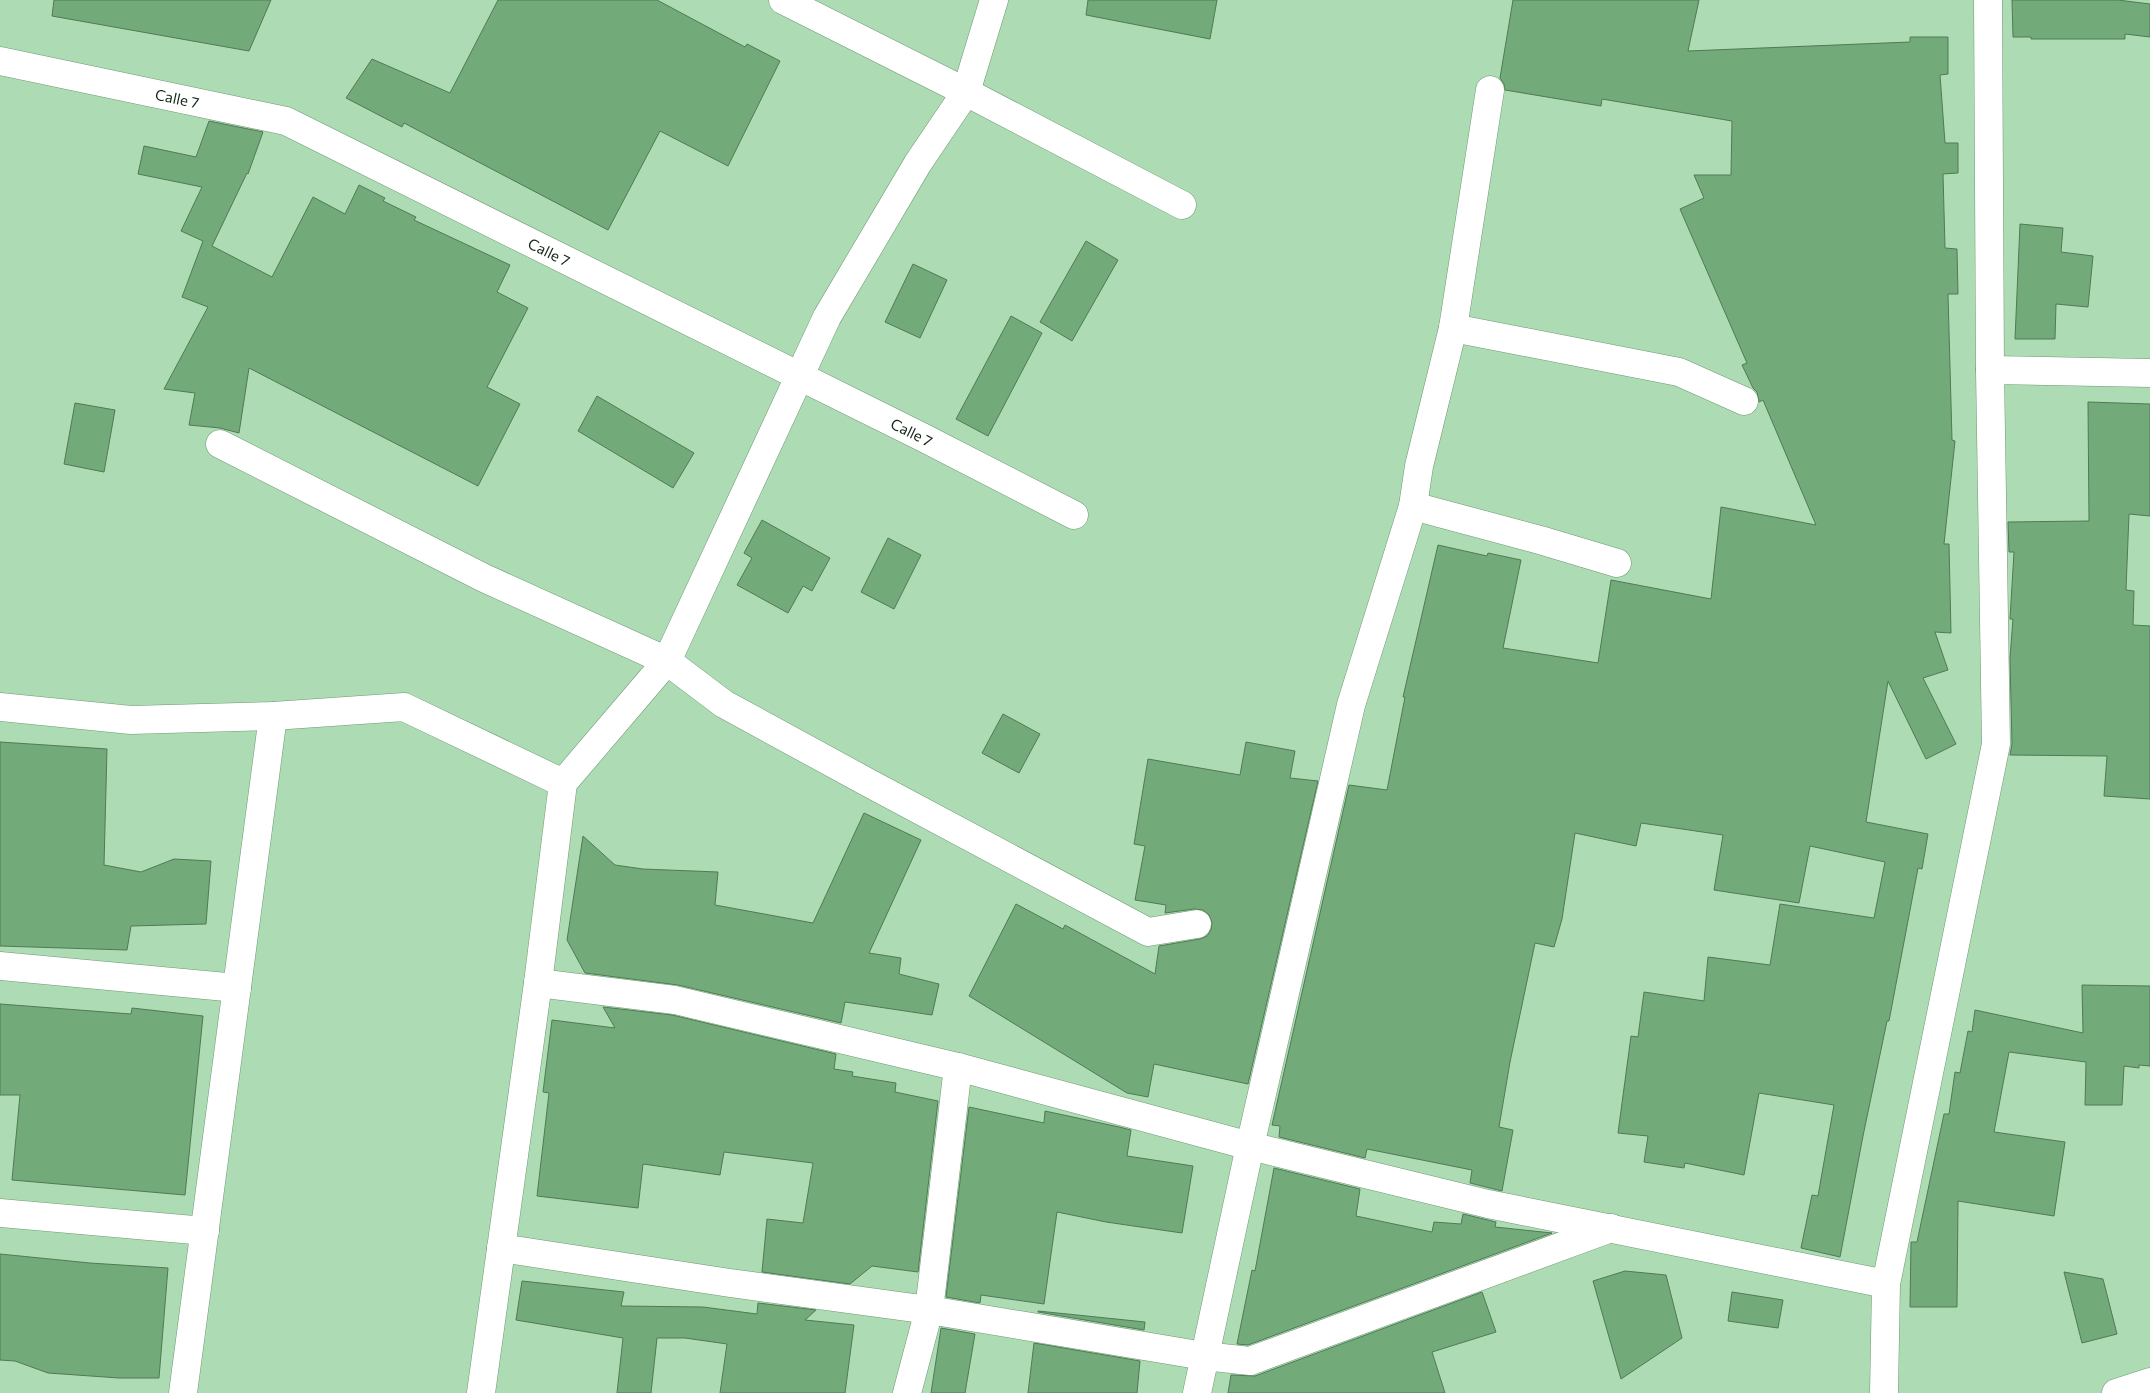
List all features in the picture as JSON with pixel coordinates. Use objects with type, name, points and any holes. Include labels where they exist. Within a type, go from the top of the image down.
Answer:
[{"type":"street","points":[[784,0],[966,92],[1182,205]]},
{"type":"street","points":[[481,1393],[538,983],[563,783],[666,661],[828,317],[918,163],[966,92],[994,0]]},
{"type":"street","points":[[1884,1393],[1886,1284],[1996,744],[1990,370],[1988,0]]},
{"type":"street","name":"Calle 7","points":[[0,61],[286,122],[800,376],[1074,515]]},
{"type":"street","points":[[1197,1393],[1250,1146],[1351,705],[1413,506],[1419,466],[1453,328],[1490,90]]},
{"type":"street","points":[[1453,328],[1679,372],[1744,401]]},
{"type":"street","points":[[1990,370],[2150,373]]},
{"type":"street","points":[[220,444],[484,578],[666,661],[724,704],[1148,932],[1197,924]]},
{"type":"street","points":[[1413,506],[1617,563]]},
{"type":"street","points":[[0,707],[132,720],[273,716],[404,707],[563,783]]},
{"type":"street","points":[[183,1393],[273,716]]},
{"type":"street","points":[[0,966],[237,988]]},
{"type":"street","points":[[538,983],[675,1000],[958,1067],[1250,1146],[1488,1204],[1886,1284]]},
{"type":"street","points":[[906,1393],[929,1310],[958,1067]]},
{"type":"street","points":[[0,1213],[205,1230]]},
{"type":"street","points":[[501,1248],[720,1282],[929,1310],[1204,1356],[1250,1361],[1611,1228]]},
{"type":"street","points":[[2116,1393],[2150,1382]]},
{"type":"building","points":[[54,0],[271,0],[249,51],[52,16]]},
{"type":"building","points":[[498,0],[657,0],[745,47],[747,44],[780,61],[728,166],[660,131],[608,230],[404,123],[402,127],[346,98],[372,59],[450,93]]},
{"type":"building","points":[[1088,0],[1217,0],[1210,39],[1086,15]]},
{"type":"building","points":[[1513,0],[1699,0],[1688,51],[1910,42],[1910,37],[1948,37],[1948,74],[1940,75],[1945,143],[1958,143],[1958,173],[1943,174],[1945,248],[1957,249],[1958,294],[1948,294],[1952,440],[1955,441],[1944,544],[1949,544],[1951,633],[1935,632],[1948,670],[1923,678],[1956,744],[1926,759],[1888,681],[1866,822],[1928,834],[1922,869],[1918,868],[1889,1021],[1887,1021],[1863,1136],[1840,1257],[1801,1248],[1812,1195],[1818,1196],[1834,1105],[1759,1093],[1744,1175],[1685,1163],[1684,1168],[1644,1162],[1648,1136],[1618,1133],[1631,1036],[1638,1037],[1644,992],[1704,1001],[1708,957],[1770,965],[1780,904],[1874,918],[1885,862],[1810,846],[1799,903],[1714,890],[1723,835],[1641,823],[1636,846],[1575,833],[1562,919],[1554,947],[1535,943],[1510,1062],[1499,1127],[1513,1130],[1502,1191],[1470,1183],[1472,1170],[1367,1149],[1365,1158],[1279,1137],[1280,1126],[1272,1125],[1349,785],[1387,790],[1405,697],[1403,697],[1438,545],[1487,556],[1488,553],[1521,560],[1503,648],[1598,663],[1611,580],[1711,599],[1721,507],[1816,525],[1763,400],[1759,402],[1757,392],[1753,388],[1742,365],[1747,363],[1680,209],[1704,198],[1694,175],[1731,175],[1732,121],[1602,99],[1601,106],[1505,90],[1500,78]]},
{"type":"building","points":[[2012,0],[2118,0],[2150,4],[2150,37],[2125,34],[2125,39],[2031,39],[2031,37],[2013,37]]},
{"type":"building","points":[[209,121],[263,132],[248,174],[212,246],[272,277],[313,197],[345,214],[359,185],[385,198],[383,201],[416,217],[414,220],[510,265],[497,292],[528,308],[487,387],[520,404],[478,486],[249,368],[239,433],[220,428],[189,425],[195,393],[164,389],[208,307],[182,297],[203,241],[181,231],[202,187],[138,174],[144,146],[196,157]]},
{"type":"building","points":[[2020,224],[2063,228],[2061,252],[2093,256],[2088,307],[2056,304],[2055,339],[2015,339]]},
{"type":"building","points":[[1086,241],[1118,260],[1072,341],[1040,322]]},
{"type":"building","points":[[913,264],[947,280],[920,338],[885,322]]},
{"type":"building","points":[[1011,316],[1042,333],[988,436],[956,419]]},
{"type":"building","points":[[597,396],[694,453],[673,488],[578,431]]},
{"type":"building","points":[[2088,402],[2150,404],[2150,516],[2129,514],[2126,590],[2134,591],[2133,625],[2150,626],[2150,799],[2104,796],[2107,756],[2010,755],[2012,744],[2010,658],[2013,619],[2010,619],[2014,552],[2009,552],[2008,522],[2089,521]]},
{"type":"building","points":[[75,403],[115,410],[104,472],[64,464]]},
{"type":"building","points":[[762,520],[830,558],[812,591],[803,586],[788,613],[737,585],[752,558],[744,553]]},
{"type":"building","points":[[888,538],[921,555],[894,609],[861,592]]},
{"type":"building","points":[[1003,714],[1040,734],[1019,773],[982,753]]},
{"type":"building","points":[[0,742],[107,749],[104,865],[141,872],[174,859],[211,861],[206,924],[131,926],[127,950],[0,946]]},
{"type":"building","points":[[1246,742],[1295,751],[1290,778],[1318,781],[1248,1084],[1154,1064],[1148,1097],[1127,1093],[969,996],[1016,904],[1063,929],[1065,925],[1155,974],[1159,946],[1200,939],[1207,936],[1211,930],[1212,922],[1209,915],[1203,910],[1194,909],[1165,913],[1166,905],[1135,900],[1145,846],[1134,844],[1148,759],[1240,775]]},
{"type":"building","points":[[864,813],[921,840],[869,953],[901,958],[899,974],[939,984],[932,1015],[845,1002],[841,1023],[678,985],[585,973],[567,940],[583,836],[615,865],[643,869],[718,872],[715,905],[813,923]]},
{"type":"building","points":[[2082,985],[2150,986],[2150,1066],[2139,1065],[2139,1068],[2124,1066],[2122,1105],[2085,1105],[2086,1062],[2009,1052],[1994,1132],[2065,1142],[2054,1216],[1958,1201],[1957,1307],[1910,1307],[1911,1242],[1917,1242],[1944,1114],[1949,1114],[1955,1072],[1960,1073],[1968,1031],[1972,1032],[1975,1010],[2083,1033]]},
{"type":"building","points":[[0,1004],[131,1014],[132,1008],[203,1016],[185,1195],[12,1180],[20,1095],[0,1095]]},
{"type":"building","points":[[603,1007],[672,1015],[836,1054],[834,1069],[853,1072],[852,1076],[896,1083],[895,1092],[938,1101],[918,1272],[872,1266],[850,1284],[762,1272],[767,1219],[803,1223],[813,1163],[724,1152],[720,1175],[643,1164],[638,1208],[537,1196],[549,1093],[543,1092],[552,1020],[615,1028]]},
{"type":"building","points":[[969,1107],[1044,1123],[1045,1111],[1131,1130],[1127,1156],[1193,1166],[1182,1233],[1106,1222],[1057,1212],[1044,1304],[981,1295],[980,1303],[946,1297]]},
{"type":"building","points":[[1274,1168],[1360,1189],[1356,1216],[1432,1232],[1434,1222],[1461,1224],[1463,1214],[1496,1222],[1495,1227],[1552,1233],[1248,1345],[1237,1344],[1252,1270],[1255,1271]]},
{"type":"building","points":[[0,1254],[168,1268],[159,1378],[119,1378],[48,1373],[15,1361],[0,1360]]},
{"type":"building","points":[[1625,1271],[1666,1275],[1682,1338],[1621,1379],[1593,1281]]},
{"type":"building","points":[[2064,1272],[2103,1279],[2117,1334],[2082,1343]]},
{"type":"building","points":[[522,1281],[624,1292],[621,1306],[703,1307],[757,1314],[758,1303],[816,1310],[805,1320],[854,1325],[845,1393],[720,1393],[727,1344],[685,1338],[657,1338],[651,1393],[617,1393],[623,1338],[516,1320]]},
{"type":"building","points":[[1482,1292],[1496,1332],[1432,1352],[1445,1393],[1228,1393],[1231,1375],[1255,1376]]},
{"type":"building","points":[[1732,1292],[1783,1300],[1778,1328],[1728,1321]]},
{"type":"building","points":[[1038,1312],[1145,1322],[1144,1330]]},
{"type":"building","points":[[941,1328],[975,1334],[965,1393],[931,1393]]},
{"type":"building","points":[[1034,1343],[1140,1361],[1137,1393],[1028,1393]]}]
